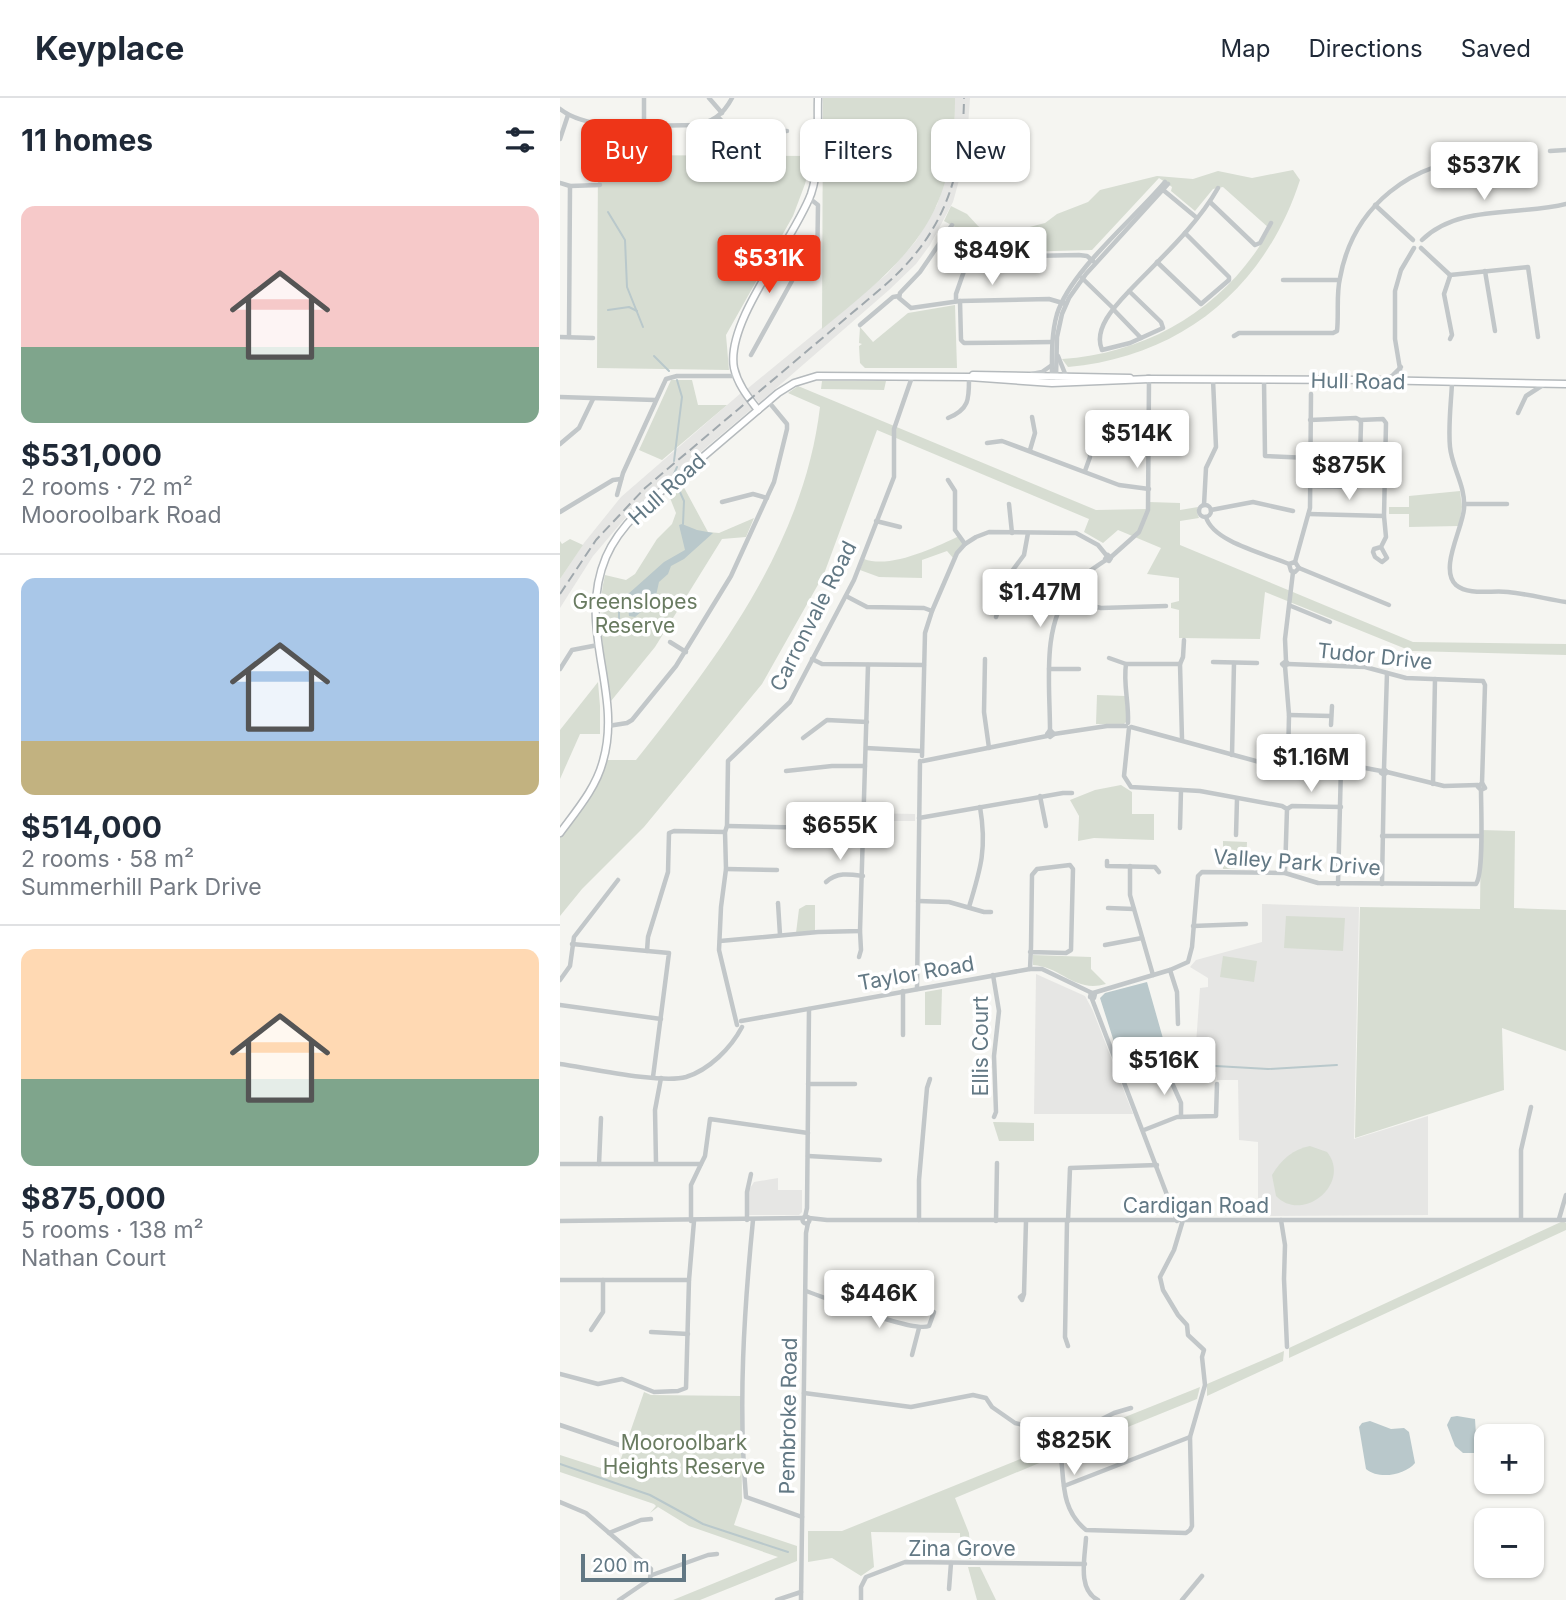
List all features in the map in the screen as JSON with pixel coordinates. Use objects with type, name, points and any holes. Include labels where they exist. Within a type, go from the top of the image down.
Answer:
[{"type":"main road","points":[[758,410],[736,376],[733,354],[738,329],[809,198],[816,169],[818,98]]},
{"type":"main road","name":"Hull Road","points":[[969,377],[975,374],[1054,380],[1066,376],[1566,384]]},
{"type":"main road","name":"Hull Road","points":[[560,833],[587,797],[606,750],[608,726],[594,617],[596,587],[607,555],[635,516],[654,497],[768,401],[785,388],[807,378],[1149,379]]},
{"type":"street","points":[[644,98],[644,119]]},
{"type":"street","points":[[709,98],[729,128],[787,131]]},
{"type":"street","points":[[672,125],[703,124],[720,115],[732,98]]},
{"type":"street","points":[[560,109],[581,119]]},
{"type":"street","points":[[560,139],[568,115]]},
{"type":"street","points":[[1550,151],[1566,150]]},
{"type":"street","points":[[1234,336],[1239,333],[1337,331],[1339,280],[1353,235],[1375,205],[1394,187],[1420,172],[1448,162],[1484,159]]},
{"type":"street","points":[[560,183],[570,186],[600,185]]},
{"type":"street","points":[[1054,380],[1052,342],[1064,303],[1075,281],[1167,183]]},
{"type":"street","points":[[569,337],[570,186]]},
{"type":"street","points":[[1129,291],[1163,326],[1162,329],[1103,350],[1100,347],[1101,334],[1113,309],[1129,291],[1185,233],[1218,188]]},
{"type":"street","points":[[1162,189],[1197,218]]},
{"type":"street","points":[[751,355],[793,279],[817,274],[818,205],[809,198]]},
{"type":"street","points":[[1210,202],[1255,245],[1260,243],[1271,223]]},
{"type":"street","points":[[1402,382],[1395,339],[1395,290],[1401,270],[1422,240],[1433,230],[1453,220],[1566,204]]},
{"type":"street","points":[[1375,205],[1413,240],[1417,248],[1450,275],[1528,267],[1538,337]]},
{"type":"street","points":[[860,325],[893,297],[899,296],[942,244],[952,226]]},
{"type":"street","points":[[1157,262],[1201,304],[1230,280],[1185,233]]},
{"type":"street","points":[[1413,240],[1417,237],[1422,240]]},
{"type":"street","points":[[560,241],[570,241]]},
{"type":"street","points":[[942,244],[983,257],[1079,255],[1087,256],[1094,262]]},
{"type":"street","points":[[971,254],[956,294],[961,340],[964,344],[1052,342]]},
{"type":"street","points":[[1054,380],[1064,303],[1094,262]]},
{"type":"street","points":[[1485,271],[1495,331]]},
{"type":"street","points":[[1450,275],[1444,289],[1452,335],[1450,339]]},
{"type":"street","points":[[1082,278],[1141,338]]},
{"type":"street","points":[[1283,280],[1339,280]]},
{"type":"street","points":[[899,296],[911,308],[958,301],[1049,299],[1064,303]]},
{"type":"street","points":[[560,337],[593,338]]},
{"type":"street","points":[[1056,352],[1066,376]]},
{"type":"street","points":[[1007,375],[1036,373],[1052,365]]},
{"type":"street","points":[[1371,380],[1389,377],[1401,367]]},
{"type":"street","points":[[616,496],[655,400],[669,377],[736,376]]},
{"type":"street","name":"Carronvale Road","points":[[739,1023],[720,958],[721,907],[726,869],[728,761],[790,702],[846,596],[894,477],[894,429],[912,377]]},
{"type":"street","points":[[948,418],[963,411],[968,404],[969,377]]},
{"type":"street","points":[[1050,734],[1049,669],[1053,627],[1058,609],[1078,581],[1128,544],[1141,529],[1148,510],[1149,379]]},
{"type":"street","points":[[1213,380],[1216,447],[1206,468],[1204,505],[1199,511],[1206,517],[1210,527],[1223,537],[1289,564],[1295,562]]},
{"type":"street","points":[[1264,380],[1265,456],[1384,463]]},
{"type":"street","points":[[1451,383],[1450,450],[1460,479],[1464,504],[1449,566],[1455,584],[1469,591],[1507,592],[1566,602]]},
{"type":"street","points":[[1518,412],[1526,396],[1543,384]]},
{"type":"street","points":[[1288,764],[1289,715],[1285,639],[1295,562],[1309,514],[1311,394]]},
{"type":"street","points":[[560,397],[655,400]]},
{"type":"street","points":[[560,444],[579,428],[593,399]]},
{"type":"street","points":[[608,726],[632,720],[686,652],[731,576],[774,482],[788,427],[768,401]]},
{"type":"street","points":[[1030,450],[1035,433],[1032,417]]},
{"type":"street","points":[[1086,471],[1090,457],[1090,417]]},
{"type":"street","points":[[1310,420],[1386,421],[1386,537],[1381,547]]},
{"type":"street","points":[[1358,461],[1360,420]]},
{"type":"street","points":[[987,443],[1002,440],[1119,485],[1149,489]]},
{"type":"street","points":[[560,512],[613,480],[621,479]]},
{"type":"street","points":[[948,480],[954,491],[955,530],[965,544]]},
{"type":"street","points":[[1310,486],[1356,487]]},
{"type":"street","points":[[722,502],[752,494],[767,498]]},
{"type":"street","points":[[1206,517],[1211,510],[1252,502],[1293,511]]},
{"type":"street","points":[[1009,504],[1012,533]]},
{"type":"street","points":[[1464,504],[1507,504]]},
{"type":"street","points":[[1204,505],[1211,510]]},
{"type":"street","points":[[1309,514],[1384,516]]},
{"type":"street","points":[[876,522],[900,527]]},
{"type":"street","points":[[917,989],[925,633],[957,553],[965,544],[989,532],[1076,533],[1091,540],[1108,557]]},
{"type":"street","points":[[996,617],[1012,571],[1024,555],[1028,533]]},
{"type":"street","points":[[1289,564],[1289,569],[1389,605]]},
{"type":"street","points":[[1068,593],[1084,604],[1101,608],[1166,606]]},
{"type":"street","points":[[846,596],[867,607],[924,608],[932,611]]},
{"type":"street","points":[[1291,606],[1330,622]]},
{"type":"street","points":[[1182,739],[1180,664],[1184,640]]},
{"type":"street","points":[[670,642],[686,652]]},
{"type":"street","points":[[560,669],[572,650],[598,645]]},
{"type":"street","points":[[1109,658],[1126,664],[1180,664]]},
{"type":"street","points":[[812,659],[822,664],[924,665]]},
{"type":"street","points":[[985,659],[984,712],[989,748]]},
{"type":"street","points":[[1213,662],[1257,663]]},
{"type":"street","points":[[1232,755],[1234,663]]},
{"type":"street","points":[[859,957],[868,664]]},
{"type":"street","points":[[1126,664],[1125,690],[1129,703],[1124,767],[1126,782],[1138,788],[1200,791],[1287,809]]},
{"type":"street","name":"Tudor Drive","points":[[1286,664],[1365,667],[1406,678],[1480,680],[1485,685],[1479,882]]},
{"type":"street","points":[[1049,669],[1079,669]]},
{"type":"street","points":[[1382,884],[1387,673]]},
{"type":"street","points":[[1433,784],[1435,679]]},
{"type":"street","points":[[1331,725],[1332,706]]},
{"type":"street","points":[[1289,715],[1331,716]]},
{"type":"street","points":[[803,738],[827,720],[867,722]]},
{"type":"street","points":[[866,748],[921,758],[939,757],[1050,734],[1107,726],[1129,726],[1263,763],[1360,767],[1444,786],[1480,786]]},
{"type":"street","points":[[786,771],[865,766]]},
{"type":"street","points":[[1338,884],[1341,766]]},
{"type":"street","points":[[1180,828],[1181,790]]},
{"type":"street","points":[[919,818],[1040,796],[1072,793]]},
{"type":"street","points":[[1040,796],[1045,826]]},
{"type":"street","points":[[1236,835],[1237,799]]},
{"type":"street","points":[[1287,809],[1292,806],[1341,807]]},
{"type":"street","points":[[969,907],[983,861],[984,831],[980,807]]},
{"type":"street","points":[[1285,873],[1287,809]]},
{"type":"street","points":[[647,951],[668,872],[669,833],[726,829],[864,829]]},
{"type":"street","points":[[1382,836],[1481,836]]},
{"type":"street","points":[[1107,861],[1107,866],[1155,867],[1159,872]]},
{"type":"street","points":[[1030,952],[1066,953],[1070,950],[1073,869],[1070,865],[1037,869],[1033,872],[1030,952],[1030,968],[1042,970],[1093,996],[1180,1221],[1174,1250],[1160,1276],[1163,1290],[1187,1325],[1188,1335],[1204,1350],[1205,1385],[1190,1437],[1190,1530],[1186,1533],[1086,1530],[1070,1512],[1063,1486],[1056,1433]]},
{"type":"street","points":[[1130,866],[1130,890],[1134,909],[1153,975]]},
{"type":"street","points":[[726,869],[777,870]]},
{"type":"street","name":"Valley Park Drive","points":[[1193,926],[1198,876],[1205,872],[1285,873],[1312,882],[1338,884],[1473,885],[1479,882]]},
{"type":"street","points":[[826,882],[833,876],[845,874],[863,876]]},
{"type":"street","points":[[560,979],[570,967],[572,944],[582,925],[618,880]]},
{"type":"street","points":[[918,901],[949,902],[991,912]]},
{"type":"street","points":[[778,903],[780,935]]},
{"type":"street","points":[[1108,908],[1134,909]]},
{"type":"street","points":[[1093,996],[1110,987],[1183,965],[1190,959],[1193,926],[1246,924]]},
{"type":"street","points":[[720,941],[860,931]]},
{"type":"street","points":[[1105,945],[1142,938]]},
{"type":"street","points":[[572,944],[669,953],[653,1077]]},
{"type":"street","name":"Taylor Road","points":[[739,1023],[1030,968]]},
{"type":"street","points":[[1170,970],[1177,992],[1178,1024]]},
{"type":"street","name":"Ellis Court","points":[[993,975],[999,1011],[993,1056],[994,1117]]},
{"type":"street","points":[[903,992],[903,1035]]},
{"type":"street","points":[[560,1004],[661,1019]]},
{"type":"street","name":"Pembroke Road","points":[[802,1600],[809,1009]]},
{"type":"street","points":[[560,1064],[661,1078],[685,1077],[721,1054],[739,1034],[739,1023]]},
{"type":"street","points":[[1168,1074],[1181,1103],[1181,1117]]},
{"type":"street","points":[[656,1163],[655,1110],[661,1078]]},
{"type":"street","points":[[919,1220],[919,1180],[930,1079]]},
{"type":"street","points":[[808,1084],[855,1084]]},
{"type":"street","points":[[1144,1130],[1181,1117],[1216,1116],[1217,1084]]},
{"type":"street","points":[[1521,1219],[1521,1150],[1531,1107]]},
{"type":"street","points":[[599,1164],[601,1118]]},
{"type":"street","points":[[560,1374],[598,1384],[622,1379],[654,1392],[686,1388],[691,1185],[705,1156],[710,1119],[808,1133]]},
{"type":"street","points":[[808,1156],[880,1160]]},
{"type":"street","points":[[996,1220],[997,1163]]},
{"type":"street","points":[[560,1164],[701,1164]]},
{"type":"street","points":[[1068,1346],[1065,1337],[1065,1315],[1068,1172],[1072,1167],[1157,1165]]},
{"type":"street","points":[[751,1174],[747,1192],[750,1220],[743,1402],[747,1496],[802,1517]]},
{"type":"street","points":[[1559,1219],[1566,1195]]},
{"type":"street","points":[[1024,1294],[1026,1220]]},
{"type":"street","points":[[1280,1220],[1285,1245],[1287,1348]]},
{"type":"street","name":"Cardigan Road","points":[[560,1222],[1566,1220]]},
{"type":"street","points":[[560,1280],[689,1280]]},
{"type":"street","points":[[592,1330],[603,1312],[603,1280]]},
{"type":"street","points":[[806,1291],[919,1328],[929,1326],[934,1312]]},
{"type":"street","points":[[912,1355],[919,1328]]},
{"type":"street","points":[[650,1332],[688,1334]]},
{"type":"street","points":[[804,1393],[911,1407],[974,1395],[986,1398],[1005,1418],[1056,1433],[1080,1430],[1114,1413],[1131,1408]]},
{"type":"street","points":[[560,1425],[622,1446]]},
{"type":"street","points":[[1063,1486],[1190,1437]]},
{"type":"street","points":[[560,1502],[583,1511],[650,1567],[652,1576]]},
{"type":"street","points":[[609,1533],[641,1520],[651,1519]]},
{"type":"street","points":[[1086,1538],[1085,1584],[1090,1595],[1098,1600]]},
{"type":"street","points":[[619,1600],[649,1581],[652,1576],[717,1554]]},
{"type":"street","name":"Zina Grove","points":[[861,1600],[863,1582],[869,1575],[905,1562],[1085,1564]]},
{"type":"street","points":[[949,1589],[951,1563]]},
{"type":"street","points":[[1182,1600],[1202,1576]]},
{"type":"street","points":[[777,1600],[801,1592]]},
{"type":"shaded area","points":[[955,98],[970,98],[969,119],[955,119]]},
{"type":"shaded area","points":[[944,182],[959,182],[953,202],[930,245],[916,264],[759,403],[747,389],[887,274],[916,241],[937,205]]},
{"type":"shaded area","points":[[741,393],[754,407],[632,510],[593,556],[560,608],[560,579],[584,543],[621,497]]},
{"type":"shaded area","points":[[679,525],[713,533],[684,559],[671,566],[668,574],[659,582],[655,600],[635,617],[629,616],[627,595],[664,562],[685,550]]},
{"type":"shaded area","points":[[866,813],[915,814],[915,821],[890,821],[890,830],[866,830]]},
{"type":"shaded area","points":[[1262,904],[1359,907],[1354,1139],[1428,1116],[1428,1215],[1258,1216],[1258,1142],[1239,1140],[1238,1080],[1217,1080],[1216,1072],[1194,1072],[1200,988],[1208,987],[1208,978],[1190,967],[1196,960],[1262,942]]},
{"type":"shaded area","points":[[1036,974],[1085,996],[1133,1114],[1034,1114]]},
{"type":"shaded area","points":[[1147,982],[1166,1049],[1195,1054],[1194,1072],[1123,1070],[1100,998],[1105,993]]},
{"type":"shaded area","points":[[778,1178],[778,1190],[802,1190],[802,1212],[799,1215],[749,1215],[749,1190],[754,1182]]},
{"type":"shaded area","points":[[1451,1417],[1475,1419],[1474,1453],[1463,1453],[1455,1446],[1447,1425]]},
{"type":"shaded area","points":[[1370,1421],[1391,1429],[1404,1428],[1409,1432],[1415,1463],[1411,1467],[1392,1475],[1378,1474],[1366,1469],[1359,1427]]},
{"type":"green space","points":[[823,98],[955,98],[954,119],[931,119],[931,182],[945,182],[937,205],[922,232],[880,280],[822,329],[823,182],[917,182],[917,119],[823,119]]},
{"type":"green space","points":[[672,155],[686,155],[686,182],[786,182],[786,156],[800,156],[800,182],[806,182],[793,216],[726,335],[729,370],[597,368],[598,182],[672,182]]},
{"type":"green space","points":[[1293,170],[1300,180],[1285,219],[1265,253],[1241,284],[1213,310],[1182,332],[1147,349],[1109,361],[1068,367],[1062,359],[1095,355],[1126,347],[1156,336],[1183,321],[1232,281],[1270,229],[1223,187],[1213,189],[1195,211],[1171,191],[1172,187],[1159,178],[1092,250],[983,253],[949,242],[955,227],[944,221],[951,206],[967,214],[989,233],[999,235],[1045,223],[1057,214],[1088,202],[1100,190],[1157,176],[1193,179],[1218,171],[1252,178]]},
{"type":"green space","points":[[955,305],[957,368],[865,368],[860,363],[860,327],[873,342],[908,313]]},
{"type":"green space","points":[[671,380],[692,380],[698,405],[727,405],[662,460],[639,450]]},
{"type":"green space","points":[[822,381],[886,381],[884,390],[821,389]]},
{"type":"green space","points":[[798,386],[1096,510],[1148,509],[1149,502],[1180,503],[1180,510],[1198,507],[1199,518],[1180,521],[1180,545],[1413,642],[1566,644],[1566,655],[1411,651],[1265,592],[1260,639],[1179,638],[1179,610],[1171,608],[1171,603],[1179,601],[1179,578],[1147,574],[1161,548],[1118,530],[1103,543],[1084,532],[1089,519],[877,430],[824,574],[762,684],[644,827],[582,889],[560,916],[560,837],[595,789],[607,760],[636,760],[667,721],[726,638],[777,551],[796,505],[811,457],[820,407],[788,393]]},
{"type":"green space","name":"Greenslopes Reserve","points":[[681,482],[708,532],[719,533],[754,518],[746,537],[722,539],[655,647],[611,701],[601,622],[605,575],[626,580],[635,574],[657,539],[672,524],[676,513],[668,493]]},
{"type":"green space","points":[[1460,491],[1462,507],[1459,526],[1409,527],[1409,514],[1389,514],[1389,507],[1409,507],[1409,496]]},
{"type":"green space","points":[[959,536],[964,544],[954,559],[947,551],[922,560],[922,578],[879,577],[860,570],[864,559],[899,559]]},
{"type":"green space","points":[[570,539],[583,545],[560,579],[560,541],[562,544]]},
{"type":"green space","points":[[598,682],[600,734],[580,734],[560,779],[560,730]]},
{"type":"green space","points":[[1097,695],[1125,696],[1127,721],[1124,724],[1096,724]]},
{"type":"green space","points":[[1121,785],[1132,792],[1132,814],[1154,814],[1154,840],[1094,838],[1078,841],[1079,816],[1070,800],[1095,790]]},
{"type":"green space","points":[[1481,830],[1515,831],[1514,908],[1566,910],[1566,1051],[1502,1028],[1504,1090],[1355,1138],[1360,907],[1480,909]]},
{"type":"green space","points":[[1223,841],[1247,842],[1246,869],[1223,869]]},
{"type":"green space","points":[[806,905],[815,905],[815,931],[796,933],[799,909]]},
{"type":"green space","points":[[1286,916],[1345,918],[1343,951],[1284,948]]},
{"type":"green space","points":[[1033,955],[1091,957],[1091,969],[1106,984],[1085,985],[1052,970],[1033,965]]},
{"type":"green space","points":[[1223,956],[1257,961],[1254,982],[1220,977]]},
{"type":"green space","points":[[942,989],[941,1025],[925,1025],[925,992]]},
{"type":"green space","points":[[993,1122],[1034,1123],[1034,1141],[999,1141]]},
{"type":"green space","points":[[1310,1146],[1327,1152],[1333,1164],[1329,1187],[1311,1203],[1287,1203],[1276,1196],[1272,1175],[1288,1156]]},
{"type":"green space","points":[[1563,1221],[1566,1223],[1566,1230],[1289,1358],[1289,1348]]},
{"type":"green space","points":[[1284,1351],[1283,1361],[1207,1396],[1207,1384]]},
{"type":"green space","points":[[1200,1387],[1197,1399],[1066,1452],[1065,1441]]},
{"type":"green space","name":"Mooroolbark Heights Reserve","points":[[644,1392],[651,1395],[741,1396],[742,1501],[734,1525],[797,1546],[797,1561],[700,1600],[673,1600],[778,1557],[689,1526],[658,1507],[650,1513],[656,1506],[654,1504],[560,1472],[560,1455],[616,1473]]},
{"type":"green space","points":[[1055,1445],[1056,1456],[955,1498],[969,1533],[971,1559],[960,1559],[960,1533],[871,1532],[874,1567],[861,1576],[832,1558],[808,1562],[808,1531],[842,1531]]},
{"type":"green space","points":[[968,1567],[980,1567],[996,1600],[977,1600]]},
{"type":"waterway","points":[[608,212],[625,240],[627,287],[643,327]]},
{"type":"waterway","points":[[608,310],[629,307],[637,311]]},
{"type":"waterway","points":[[654,356],[669,371]]},
{"type":"waterway","points":[[674,461],[682,397],[677,380]]},
{"type":"waterway","points":[[673,476],[677,467]]},
{"type":"waterway","points":[[679,490],[684,501],[683,524]]},
{"type":"waterway","points":[[619,625],[619,610],[628,607]]},
{"type":"waterway","points":[[1198,1065],[1268,1069],[1337,1065]]},
{"type":"waterway","points":[[560,1464],[650,1495],[703,1524],[788,1552]]},
{"type":"railway","points":[[560,594],[596,540],[645,488],[884,286],[922,246],[946,202],[954,178],[960,153],[964,98]]}]
